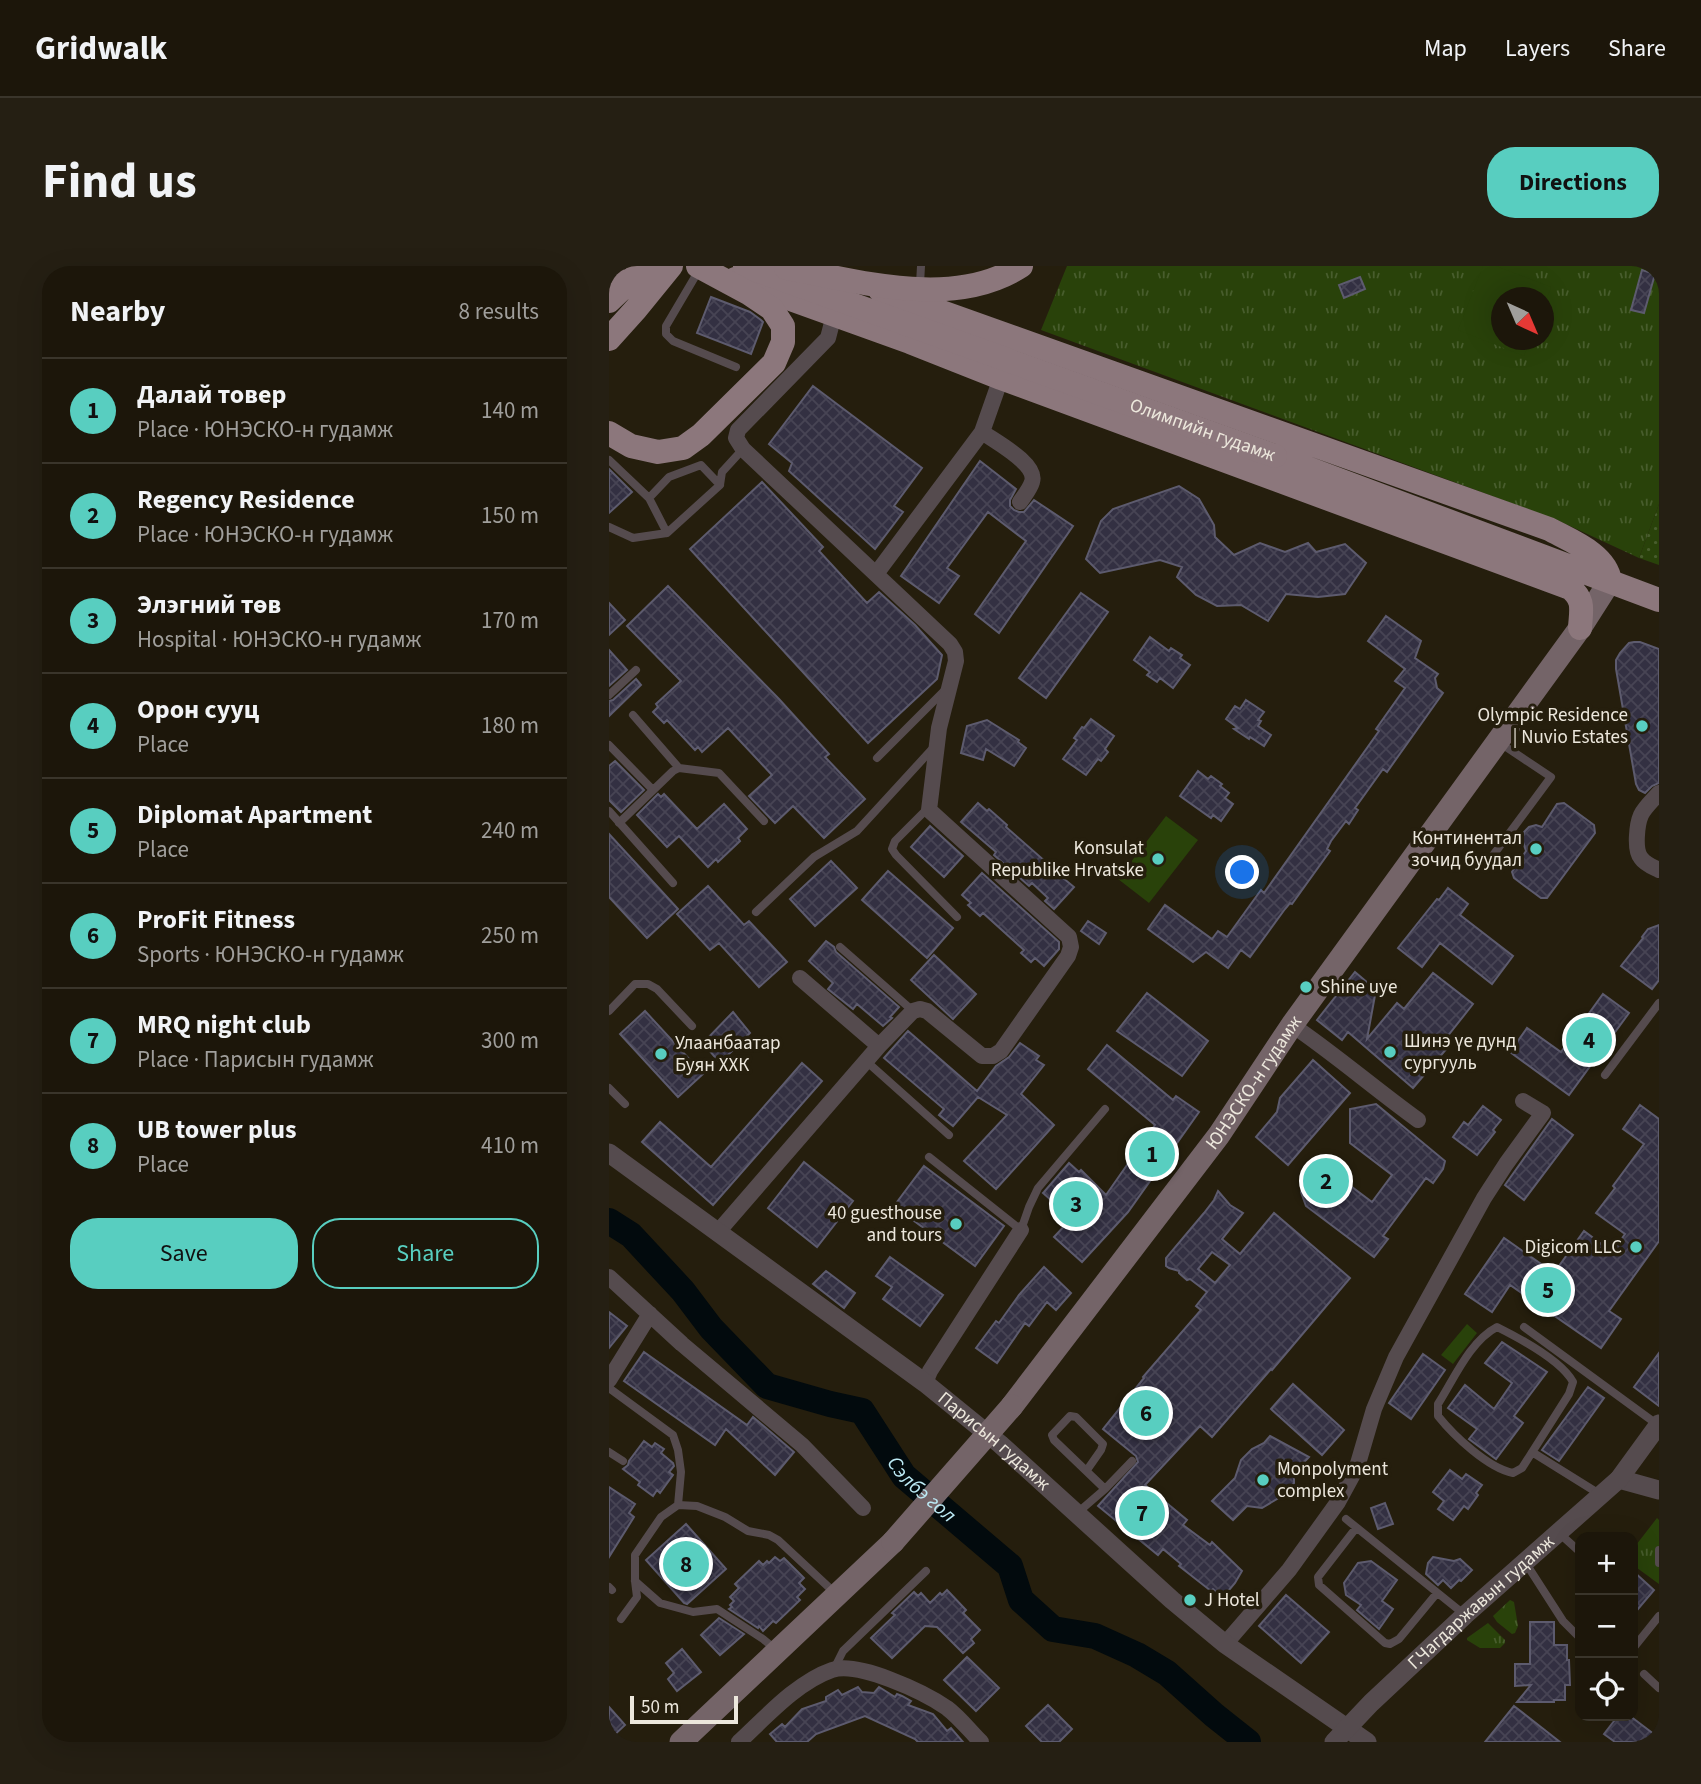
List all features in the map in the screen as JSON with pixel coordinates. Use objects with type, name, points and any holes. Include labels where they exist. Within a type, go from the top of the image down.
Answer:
[{"type":"main road","points":[[609,270],[613,266]]},
{"type":"main road","points":[[609,301],[646,266]]},
{"type":"main road","points":[[609,339],[671,266]]},
{"type":"main road","points":[[699,266],[1570,588],[1580,600],[1580,628]]},
{"type":"main road","points":[[609,433],[631,446],[658,452],[683,448],[701,435],[774,363],[783,342],[783,326],[772,309],[699,266]]},
{"type":"main road","name":"Олимпийн гудамж","points":[[745,266],[1275,456],[1659,600]]},
{"type":"main road","points":[[776,266],[891,288],[927,289],[988,282],[1021,266]]},
{"type":"main road","points":[[821,266],[880,290],[1549,529],[1577,544],[1603,563],[1609,571],[1610,581]]},
{"type":"main road","points":[[866,327],[886,316],[888,305],[880,290]]},
{"type":"main road","points":[[910,342],[901,330],[903,323],[923,304]]},
{"type":"main road","name":"ЮНЭСКО-н гудамж","points":[[681,1742],[893,1542],[1012,1406],[1219,1135],[1292,1025],[1580,628],[1610,581]]},
{"type":"street","points":[[717,1233],[879,1046],[913,1011],[927,1011],[982,1056],[993,1056],[1002,1051],[1068,957],[1071,947],[1069,937],[929,810],[936,745],[956,661],[950,644],[743,449],[736,438],[739,430],[828,338],[834,315]]},
{"type":"street","points":[[876,574],[982,432],[1001,378]]},
{"type":"street","points":[[982,432],[1018,457],[1033,472],[1033,481],[1020,502]]},
{"type":"street","points":[[1659,793],[1639,818],[1637,853],[1642,861],[1659,870]]},
{"type":"street","points":[[800,978],[879,1046]]},
{"type":"street","points":[[1292,1025],[1418,1120]]},
{"type":"street","points":[[1225,1644],[1289,1570],[1338,1502],[1357,1467],[1374,1409],[1396,1357],[1484,1198],[1543,1113],[1523,1101]]},
{"type":"street","name":"Парисын гудамж","points":[[609,1153],[925,1383],[1000,1444],[1172,1600],[1225,1644],[1341,1735],[1367,1742]]},
{"type":"street","points":[[925,1383],[930,1371],[1021,1230]]},
{"type":"street","points":[[609,1277],[682,1344],[802,1445],[863,1508]]},
{"type":"street","points":[[609,1380],[650,1314]]},
{"type":"street","name":"Г.Чагдаржавын гудамж","points":[[1341,1735],[1371,1703],[1465,1615],[1619,1479],[1659,1424]]},
{"type":"street","points":[[1619,1479],[1659,1490]]},
{"type":"street","points":[[739,1742],[790,1696],[814,1678],[834,1669],[857,1670],[912,1688],[949,1709],[981,1742]]},
{"type":"lane","points":[[699,266],[666,326],[666,334],[673,341],[736,367]]},
{"type":"lane","points":[[921,266],[920,295],[923,304]]},
{"type":"lane","points":[[609,527],[632,538],[667,533],[720,485],[722,472],[743,449]]},
{"type":"lane","points":[[609,460],[649,498],[667,533]]},
{"type":"lane","points":[[649,498],[669,477],[701,465],[720,485]]},
{"type":"lane","points":[[609,695],[636,670]]},
{"type":"lane","points":[[877,758],[949,686]]},
{"type":"lane","points":[[632,715],[679,768]]},
{"type":"lane","points":[[1491,858],[1551,777],[1498,742]]},
{"type":"lane","points":[[609,745],[653,790]]},
{"type":"lane","points":[[756,912],[814,856],[857,831],[936,745]]},
{"type":"lane","points":[[619,823],[679,768],[719,773],[764,821]]},
{"type":"lane","points":[[929,807],[895,841],[892,849],[957,917]]},
{"type":"lane","points":[[609,811],[673,883]]},
{"type":"lane","points":[[840,947],[913,1011]]},
{"type":"lane","points":[[609,1011],[635,984],[648,984],[657,989],[692,1026]]},
{"type":"lane","points":[[1605,1075],[1659,1003]]},
{"type":"lane","points":[[866,1061],[949,1135]]},
{"type":"lane","points":[[609,1088],[625,1104]]},
{"type":"lane","points":[[929,1157],[1021,1230],[1038,1188],[1105,1109]]},
{"type":"lane","points":[[1497,1327],[1564,1369],[1573,1382],[1569,1394],[1532,1452],[1521,1468],[1513,1474],[1507,1472],[1465,1444],[1438,1416],[1438,1404],[1477,1342],[1497,1327]]},
{"type":"lane","points":[[1524,1327],[1659,1424]]},
{"type":"lane","points":[[609,1388],[673,1435],[681,1472],[678,1505]]},
{"type":"lane","points":[[1087,1471],[1103,1444],[1076,1417],[1070,1416],[1052,1435],[1054,1440],[1105,1489]]},
{"type":"lane","points":[[609,1452],[622,1461]]},
{"type":"lane","points":[[1532,1452],[1601,1495]]},
{"type":"lane","points":[[1080,1516],[1083,1508],[1132,1461]]},
{"type":"lane","points":[[621,1619],[637,1597],[635,1555],[661,1517],[678,1505],[697,1506],[725,1517],[748,1531],[778,1539],[837,1595]]},
{"type":"lane","points":[[1346,1520],[1465,1615]]},
{"type":"lane","points":[[1356,1528],[1322,1570],[1318,1577],[1319,1585],[1385,1643],[1390,1644],[1399,1639],[1437,1593]]},
{"type":"lane","points":[[1559,1533],[1575,1547]]},
{"type":"lane","points":[[1659,1550],[1659,1563]]},
{"type":"lane","points":[[1525,1562],[1563,1620],[1575,1633]]},
{"type":"lane","points":[[834,1669],[843,1651],[926,1571]]},
{"type":"lane","points":[[635,1581],[660,1603],[693,1612],[717,1609],[777,1651]]},
{"type":"lane","points":[[1638,1643],[1659,1616]]},
{"type":"lane","points":[[1644,1674],[1659,1688]]},
{"type":"green space","points":[[1067,266],[1659,266],[1659,504],[1639,558],[1557,520],[1041,330]]},
{"type":"green space","points":[[1483,266],[1496,266],[1551,287],[1491,287],[1491,343],[1458,330]]},
{"type":"green space","points":[[1509,350],[1526,350],[1524,356]]},
{"type":"green space","points":[[1659,504],[1659,565],[1639,558]]},
{"type":"green space","name":"Konsulat Republike Hrvatske","points":[[1166,816],[1198,840],[1149,903],[1118,879]]},
{"type":"green space","points":[[1467,1324],[1477,1333],[1453,1364],[1441,1355]]},
{"type":"green space","points":[[1657,1518],[1659,1584],[1638,1569],[1638,1543]]},
{"type":"green space","points":[[1510,1600],[1514,1602],[1518,1626],[1512,1634],[1493,1616]]},
{"type":"green space","points":[[1488,1623],[1505,1640],[1500,1648],[1480,1648],[1467,1640]]},
{"type":"building","points":[[1642,270],[1655,274],[1644,313],[1631,310]]},
{"type":"building","points":[[1360,277],[1365,289],[1344,298],[1339,285]]},
{"type":"building","points":[[711,297],[750,312],[763,322],[751,354],[697,333]]},
{"type":"building","points":[[813,386],[922,468],[894,506],[903,512],[875,549],[789,471],[792,463],[769,444]]},
{"type":"building","points":[[980,461],[1016,489],[1010,500],[1010,506],[1014,510],[1024,512],[1034,500],[1073,526],[999,633],[975,614],[1026,541],[988,512],[947,568],[959,576],[939,603],[901,576]]},
{"type":"building","points":[[609,469],[632,492],[609,513]]},
{"type":"building","points":[[762,482],[823,547],[819,551],[867,603],[879,592],[915,625],[942,655],[937,679],[868,743],[690,549]]},
{"type":"building","points":[[1179,486],[1199,499],[1214,525],[1215,537],[1234,555],[1260,543],[1285,552],[1308,543],[1316,552],[1345,544],[1366,563],[1345,594],[1318,597],[1286,594],[1268,621],[1241,605],[1217,606],[1196,595],[1177,577],[1182,567],[1160,560],[1100,573],[1086,559],[1101,521],[1113,509]]},
{"type":"building","points":[[668,586],[779,699],[829,754],[825,757],[865,799],[824,838],[793,806],[775,823],[749,796],[772,775],[728,728],[702,752],[698,747],[695,750],[667,720],[664,723],[653,712],[658,707],[656,704],[681,681],[627,626]]},
{"type":"building","points":[[1081,593],[1108,612],[1046,698],[1019,678]]},
{"type":"building","points":[[609,603],[625,620],[609,635]]},
{"type":"building","points":[[1386,616],[1421,641],[1415,658],[1438,674],[1435,678],[1437,688],[1443,693],[1387,772],[1383,769],[1355,808],[1358,810],[1349,824],[1346,821],[1331,841],[1327,849],[1330,851],[1250,957],[1241,950],[1228,968],[1206,952],[1193,962],[1148,929],[1165,905],[1212,939],[1218,931],[1227,937],[1261,890],[1264,893],[1379,731],[1376,729],[1405,688],[1395,681],[1405,669],[1368,641]]},
{"type":"building","points":[[1150,637],[1169,651],[1171,648],[1182,655],[1180,658],[1190,665],[1173,688],[1160,678],[1157,682],[1147,675],[1150,672],[1134,660]]},
{"type":"building","name":"Olympic Residence | Nuvio Estates","points":[[1629,643],[1659,649],[1659,783],[1645,793],[1639,790],[1636,784],[1616,669],[1616,660],[1620,653]]},
{"type":"building","points":[[609,650],[627,670],[609,686]]},
{"type":"building","points":[[636,679],[641,685],[609,716],[609,701]]},
{"type":"building","points":[[1246,700],[1264,712],[1258,720],[1261,721],[1258,726],[1271,735],[1264,746],[1234,729],[1238,728],[1226,719],[1235,706],[1240,709]]},
{"type":"building","points":[[1091,719],[1114,736],[1105,749],[1108,752],[1101,761],[1098,759],[1086,775],[1063,759],[1077,740],[1074,738]]},
{"type":"building","points":[[987,720],[1019,740],[1026,748],[1014,766],[986,749],[983,760],[961,753],[967,726]]},
{"type":"building","points":[[615,761],[644,790],[621,812],[609,800],[609,766]]},
{"type":"building","points":[[1198,771],[1208,779],[1211,776],[1229,793],[1225,798],[1233,804],[1221,821],[1213,815],[1211,818],[1180,796]]},
{"type":"building","points":[[658,794],[661,797],[664,794],[697,829],[724,804],[747,829],[738,838],[740,841],[718,862],[716,859],[708,867],[679,836],[667,847],[637,815]]},
{"type":"building","points":[[978,803],[987,811],[989,809],[1074,887],[1054,909],[1045,901],[1048,898],[1032,883],[1029,886],[994,855],[996,852],[961,822]]},
{"type":"building","name":"Континентал зочид буудал","points":[[1564,803],[1594,825],[1595,833],[1547,898],[1541,898],[1514,878],[1512,872],[1526,851],[1522,839],[1524,832],[1536,825],[1542,827],[1557,804]]},
{"type":"building","points":[[930,826],[963,856],[944,877],[911,847]]},
{"type":"building","points":[[609,834],[678,909],[647,938],[609,897]]},
{"type":"building","points":[[831,861],[857,888],[815,926],[790,899]]},
{"type":"building","points":[[888,871],[953,928],[927,958],[862,900]]},
{"type":"building","points":[[982,873],[1059,942],[1059,949],[1044,966],[1035,958],[1031,962],[1021,953],[1024,950],[983,913],[980,916],[968,905],[971,903],[962,895]]},
{"type":"building","points":[[708,886],[744,925],[749,921],[787,962],[759,987],[719,943],[710,950],[677,914]]},
{"type":"building","points":[[1448,888],[1468,904],[1460,915],[1513,956],[1492,984],[1440,943],[1422,967],[1398,948]]},
{"type":"building","points":[[1088,921],[1106,933],[1099,944],[1081,931]]},
{"type":"building","points":[[1659,925],[1659,980],[1652,989],[1621,966],[1648,929]]},
{"type":"building","points":[[826,941],[899,1007],[883,1026],[857,1004],[853,1009],[828,989],[833,983],[809,961]]},
{"type":"building","points":[[934,955],[976,994],[953,1019],[911,980]]},
{"type":"building","points":[[1355,972],[1376,990],[1367,1039],[1397,1003],[1404,1009],[1433,973],[1473,1004],[1443,1042],[1448,1047],[1413,1088],[1348,1032],[1342,1040],[1317,1020]]},
{"type":"building","points":[[1147,993],[1208,1041],[1182,1076],[1117,1031]]},
{"type":"building","points":[[1603,994],[1629,1013],[1569,1095],[1510,1052],[1527,1028],[1561,1052]]},
{"type":"building","name":"Улаанбаатар Буян ХХК","points":[[645,1011],[703,1074],[678,1097],[620,1034]]},
{"type":"building","points":[[733,1012],[750,1033],[720,1063],[703,1043]]},
{"type":"building","points":[[908,1031],[977,1091],[996,1066],[1009,1057],[1020,1043],[1039,1056],[1036,1060],[1044,1065],[1021,1094],[1054,1125],[996,1189],[964,1161],[1007,1115],[978,1097],[953,1126],[939,1115],[944,1109],[884,1058]]},
{"type":"building","points":[[1107,1045],[1173,1100],[1176,1096],[1199,1112],[1128,1212],[1082,1262],[1054,1237],[1069,1221],[1043,1193],[1069,1163],[1079,1172],[1081,1170],[1106,1195],[1155,1125],[1088,1069]]},
{"type":"building","points":[[1313,1060],[1350,1093],[1288,1165],[1256,1137],[1277,1112],[1280,1098]]},
{"type":"building","points":[[802,1063],[822,1081],[713,1205],[642,1142],[660,1122],[711,1167]]},
{"type":"building","points":[[1376,1104],[1445,1161],[1433,1183],[1426,1178],[1383,1236],[1388,1239],[1374,1257],[1306,1206],[1301,1192],[1310,1177],[1320,1171],[1332,1172],[1372,1202],[1392,1175],[1350,1143],[1350,1109]]},
{"type":"building","points":[[1640,1105],[1659,1119],[1659,1241],[1609,1311],[1621,1319],[1601,1348],[1510,1285],[1492,1312],[1465,1294],[1504,1238],[1554,1273],[1584,1231],[1612,1252],[1625,1234],[1596,1213],[1644,1144],[1623,1129]]},
{"type":"building","points":[[1483,1106],[1501,1120],[1477,1155],[1453,1137],[1464,1122],[1468,1125]]},
{"type":"building","points":[[1552,1119],[1573,1135],[1524,1200],[1505,1185]]},
{"type":"building","points":[[804,1162],[853,1201],[817,1247],[768,1208]]},
{"type":"building","points":[[924,1166],[1004,1226],[975,1266],[894,1206]]},
{"type":"building","points":[[1218,1191],[1230,1205],[1243,1213],[1222,1239],[1240,1254],[1274,1213],[1350,1278],[1212,1437],[1200,1426],[1145,1485],[1187,1520],[1183,1525],[1210,1545],[1212,1542],[1242,1571],[1223,1597],[1179,1566],[1181,1564],[1163,1549],[1158,1555],[1098,1506],[1138,1462],[1136,1456],[1103,1429],[1143,1377],[1201,1310],[1196,1306],[1207,1292],[1190,1279],[1187,1280],[1179,1271],[1166,1266],[1166,1258],[1214,1200]],"holes":[[[1212,1252],[1230,1265],[1215,1283],[1198,1269]]]},
{"type":"building","points":[[890,1257],[943,1295],[920,1326],[883,1299],[892,1287],[876,1276]]},
{"type":"building","points":[[1044,1267],[1071,1293],[1056,1310],[1047,1302],[1029,1326],[1025,1323],[997,1363],[976,1348]]},
{"type":"building","points":[[826,1271],[855,1293],[844,1308],[813,1284]]},
{"type":"building","points":[[609,1312],[627,1326],[609,1348]]},
{"type":"building","points":[[1502,1342],[1547,1372],[1514,1416],[1523,1423],[1496,1459],[1469,1439],[1477,1429],[1448,1408],[1465,1385],[1494,1409],[1512,1383],[1485,1363]]},
{"type":"building","points":[[644,1352],[747,1425],[753,1417],[794,1452],[775,1475],[726,1429],[715,1445],[624,1381]]},
{"type":"building","points":[[1659,1353],[1659,1406],[1634,1387]]},
{"type":"building","points":[[1423,1354],[1445,1370],[1411,1419],[1389,1403]]},
{"type":"building","points":[[1293,1384],[1344,1430],[1322,1455],[1271,1409]]},
{"type":"building","points":[[1588,1387],[1604,1398],[1559,1461],[1542,1450]]},
{"type":"building","name":"Monpolyment complex","points":[[1270,1436],[1309,1457],[1294,1473],[1294,1483],[1282,1496],[1262,1508],[1247,1506],[1233,1520],[1212,1501],[1235,1478],[1241,1460]]},
{"type":"building","points":[[644,1441],[652,1447],[655,1443],[664,1449],[661,1453],[674,1466],[669,1472],[673,1475],[660,1493],[657,1490],[653,1496],[623,1469]]},
{"type":"building","points":[[1450,1470],[1462,1479],[1466,1474],[1482,1485],[1468,1509],[1464,1506],[1453,1520],[1438,1509],[1444,1501],[1433,1492]]},
{"type":"building","points":[[609,1487],[635,1504],[629,1513],[634,1517],[609,1557]]},
{"type":"building","points":[[1385,1503],[1393,1524],[1378,1529],[1371,1508]]},
{"type":"building","points":[[686,1524],[726,1569],[687,1604],[646,1560]]},
{"type":"building","points":[[775,1557],[780,1561],[784,1558],[804,1578],[799,1583],[805,1589],[797,1597],[800,1600],[776,1623],[773,1621],[763,1631],[729,1609],[734,1601],[730,1597],[739,1588],[735,1584],[759,1561],[763,1565]]},
{"type":"building","points":[[1433,1557],[1454,1561],[1460,1559],[1472,1570],[1451,1588],[1443,1580],[1438,1585],[1426,1574],[1428,1563]]},
{"type":"building","points":[[1371,1561],[1397,1580],[1382,1601],[1393,1609],[1379,1629],[1357,1610],[1361,1605],[1346,1595],[1344,1583],[1358,1563]]},
{"type":"building","points":[[1638,1576],[1654,1590],[1638,1609]]},
{"type":"building","points":[[947,1590],[966,1610],[963,1613],[980,1630],[971,1639],[974,1643],[963,1653],[937,1627],[925,1626],[892,1658],[871,1638],[914,1592],[918,1596],[921,1593],[930,1603]]},
{"type":"building","points":[[1286,1595],[1329,1632],[1301,1663],[1259,1626]]},
{"type":"building","points":[[719,1618],[744,1634],[720,1655],[701,1635]]},
{"type":"building","points":[[1530,1622],[1554,1622],[1554,1645],[1567,1645],[1570,1685],[1565,1685],[1565,1700],[1517,1702],[1531,1685],[1515,1686],[1515,1664],[1530,1664]]},
{"type":"building","points":[[682,1649],[701,1672],[677,1691],[668,1679],[674,1673],[666,1663]]},
{"type":"building","points":[[967,1657],[999,1688],[976,1711],[944,1680]]},
{"type":"building","points":[[858,1687],[862,1692],[874,1693],[879,1687],[895,1697],[897,1694],[902,1696],[911,1701],[908,1705],[933,1714],[947,1731],[951,1728],[963,1742],[918,1742],[865,1716],[816,1734],[807,1742],[777,1742],[770,1734],[782,1724],[785,1727],[802,1709],[826,1701],[826,1697],[838,1690],[842,1695]]},
{"type":"building","points":[[1048,1705],[1072,1729],[1059,1742],[1042,1742],[1026,1726]]},
{"type":"building","points":[[1514,1706],[1560,1742],[1485,1742]]},
{"type":"building","points":[[609,1707],[625,1725],[609,1740]]},
{"type":"building","points":[[1614,1721],[1637,1721],[1659,1738],[1659,1742],[1615,1742],[1604,1734]]},
{"type":"waterway","name":"Сэлбэ гол","points":[[609,1221],[631,1235],[683,1291],[711,1328],[767,1386],[862,1411],[904,1476],[1010,1566],[1021,1600],[1053,1629],[1095,1636],[1137,1655],[1167,1673],[1248,1742]]},
{"type":"place","name":"Olympic Residence | Nuvio Estates","points":[[1642,726]]},
{"type":"place","name":"Континентал зочид буудал","points":[[1536,849]]},
{"type":"place","name":"Konsulat Republike Hrvatske","points":[[1158,859]]},
{"type":"place","name":"Shine uye","points":[[1306,987]]},
{"type":"place","name":"Орон сууц","points":[[1589,1040]]},
{"type":"place","name":"Шинэ үе дунд сургууль","points":[[1390,1052]]},
{"type":"place","name":"Улаанбаатар Буян ХХК","points":[[661,1054]]},
{"type":"place","name":"Далай товер","points":[[1152,1154]]},
{"type":"place","name":"Regency Residence","points":[[1326,1181]]},
{"type":"place","name":"Элэгний төв","points":[[1076,1204]]},
{"type":"place","name":"40 guesthouse and tours","points":[[956,1224]]},
{"type":"place","name":"Digicom LLC","points":[[1636,1247]]},
{"type":"place","name":"Diplomat Apartment","points":[[1548,1290]]},
{"type":"place","name":"ProFit Fitness","points":[[1146,1413]]},
{"type":"place","name":"Monpolyment complex","points":[[1263,1480]]},
{"type":"place","name":"MRQ night club","points":[[1142,1513]]},
{"type":"place","name":"UB tower plus","points":[[686,1564]]},
{"type":"place","name":"J Hotel","points":[[1190,1600]]}]
